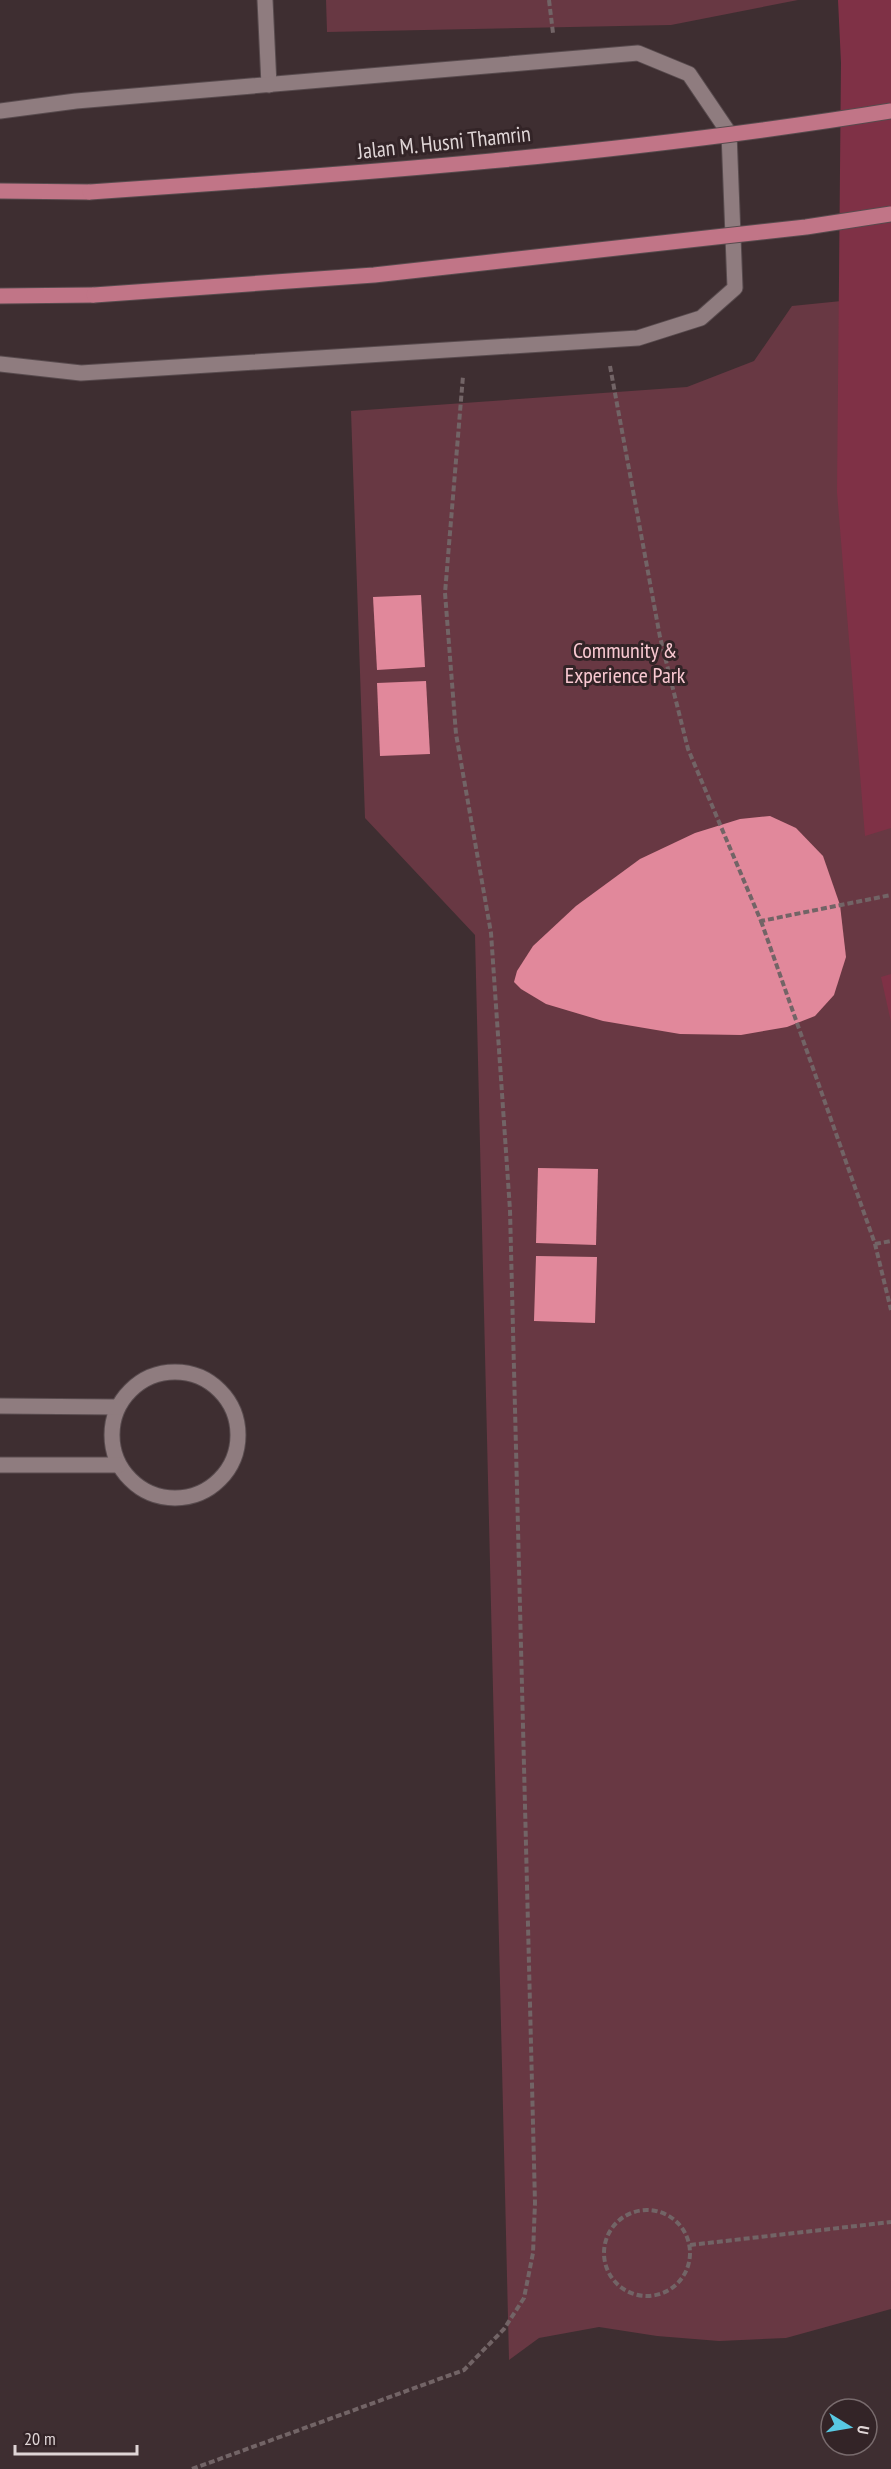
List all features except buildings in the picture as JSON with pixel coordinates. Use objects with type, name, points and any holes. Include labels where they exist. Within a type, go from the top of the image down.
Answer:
[{"type":"main road","name":"Jalan M. Husni Thamrin","points":[[0,191],[90,192],[358,174],[783,129],[891,111]]},
{"type":"main road","points":[[0,296],[94,295],[374,275],[806,227],[891,214]]},
{"type":"street","points":[[264,0],[269,85]]},
{"type":"street","points":[[0,111],[76,101],[638,53],[689,74],[729,133],[735,288],[701,318],[638,338],[81,373],[0,364]]},
{"type":"street","points":[[167,1371],[197,1375],[223,1391],[237,1419],[237,1449],[223,1477],[198,1495],[168,1499],[139,1488],[118,1465],[112,1436],[118,1407],[138,1383],[167,1371]]},
{"type":"street","points":[[0,1406],[118,1407]]},
{"type":"street","points":[[0,1465],[118,1465]]},
{"type":"path","points":[[605,339],[660,637],[688,749],[761,921],[875,1244],[891,1310]]},
{"type":"path","points":[[192,2469],[464,2370],[504,2329],[524,2298],[533,2253],[536,2203],[510,1210],[491,933],[456,734],[445,593],[466,348]]},
{"type":"path","points":[[761,921],[891,895]]},
{"type":"path","points":[[875,1244],[891,1241]]},
{"type":"path","points":[[647,2209],[662,2211],[675,2219],[685,2231],[690,2245],[690,2260],[685,2274],[675,2286],[647,2296],[632,2293],[619,2286],[609,2275],[604,2260],[604,2245],[609,2231],[619,2219],[632,2211],[647,2209]]},
{"type":"path","points":[[690,2245],[891,2223]]},
{"type":"green space","points":[[326,0],[798,0],[671,25],[327,32]]},
{"type":"green space","name":"Community & Experience Park","points":[[891,296],[891,2309],[786,2338],[719,2341],[657,2336],[599,2327],[539,2338],[509,2360],[475,935],[365,818],[351,411],[687,387],[754,361],[792,306]]},
{"type":"shaded area","points":[[838,0],[891,0],[891,828],[865,836],[837,492],[841,63]]},
{"type":"shaded area","points":[[891,974],[891,1022],[881,977]]}]
